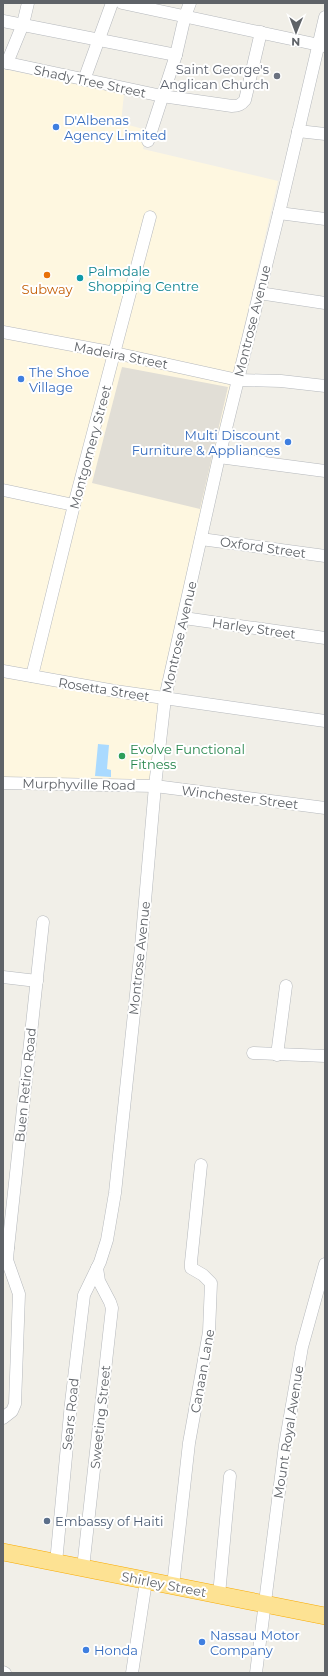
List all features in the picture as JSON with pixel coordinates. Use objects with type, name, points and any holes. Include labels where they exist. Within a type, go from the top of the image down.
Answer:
[{"type":"highway","name":"Shirley Street","points":[[3,1552],[325,1616]]},
{"type":"street","points":[[5,62],[23,24],[28,3]]},
{"type":"street","points":[[84,80],[112,3]]},
{"type":"street","points":[[122,3],[321,46]]},
{"type":"street","points":[[148,141],[176,55],[185,16],[190,3]]},
{"type":"street","name":"Montrose Avenue","points":[[97,1268],[107,1240],[115,1193],[165,698],[219,457],[298,131],[321,46],[325,16]]},
{"type":"street","points":[[3,21],[176,55]]},
{"type":"street","name":"Shady Tree Street","points":[[5,62],[162,96],[232,106],[242,105],[245,100],[261,32]]},
{"type":"street","points":[[298,131],[325,134]]},
{"type":"street","points":[[279,213],[325,219]]},
{"type":"street","name":"Montgomery Street","points":[[32,676],[74,505],[150,217]]},
{"type":"street","points":[[259,293],[325,302]]},
{"type":"street","name":"Madeira Street","points":[[3,332],[115,353],[238,380],[281,381],[325,386]]},
{"type":"street","points":[[219,457],[325,471]]},
{"type":"street","points":[[3,490],[74,505]]},
{"type":"street","name":"Oxford Street","points":[[201,539],[325,556]]},
{"type":"street","name":"Harley Street","points":[[184,618],[325,638]]},
{"type":"street","name":"Rosetta Street","points":[[3,671],[165,698],[325,721]]},
{"type":"street","name":"Murphyville Road","points":[[3,783],[155,786]]},
{"type":"street","name":"Winchester Street","points":[[155,786],[325,808]]},
{"type":"street","name":"Buen Retiro Road","points":[[3,1418],[12,1411],[14,1404],[19,1294],[7,1260],[5,1248],[43,922]]},
{"type":"street","points":[[3,977],[37,981]]},
{"type":"street","points":[[277,1055],[286,986]]},
{"type":"street","points":[[253,1053],[325,1056]]},
{"type":"street","name":"Canaan Lane","points":[[173,1586],[189,1443],[209,1332],[211,1304],[211,1283],[203,1275],[191,1268],[190,1262],[201,1165]]},
{"type":"street","name":"Mount Royal Avenue","points":[[256,1673],[285,1445],[302,1347],[325,1264]]},
{"type":"street","name":"Sears Road","points":[[56,1563],[71,1403],[84,1295],[97,1268]]},
{"type":"street","name":"Sweeting Street","points":[[83,1568],[112,1308],[99,1282],[97,1268]]},
{"type":"street","points":[[219,1595],[230,1476]]},
{"type":"street","points":[[132,1673],[146,1581]]},
{"type":"shaded area","points":[[3,69],[124,94],[121,123],[147,130],[143,149],[278,181],[159,694],[150,782],[3,779]]},
{"type":"shaded area","points":[[122,367],[228,387],[200,509],[92,483]]},
{"type":"water","points":[[98,744],[109,745],[107,769],[111,770],[111,777],[95,776]]},
{"type":"place","name":"Saint George's Anglican Church","points":[[277,76]]},
{"type":"place","name":"D'Albenas Agency Limited","points":[[56,127]]},
{"type":"place","name":"Subway","points":[[47,275]]},
{"type":"place","name":"Palmdale Shopping Centre","points":[[80,278]]},
{"type":"place","name":"The Shoe Village","points":[[21,379]]},
{"type":"place","name":"Multi Discount Furniture & Appliances","points":[[288,442]]},
{"type":"place","name":"Evolve Functional Fitness","points":[[122,756]]},
{"type":"place","name":"Embassy of Haiti","points":[[47,1521]]},
{"type":"place","name":"Nassau Motor Company","points":[[202,1642]]},
{"type":"place","name":"Honda","points":[[86,1650]]}]
